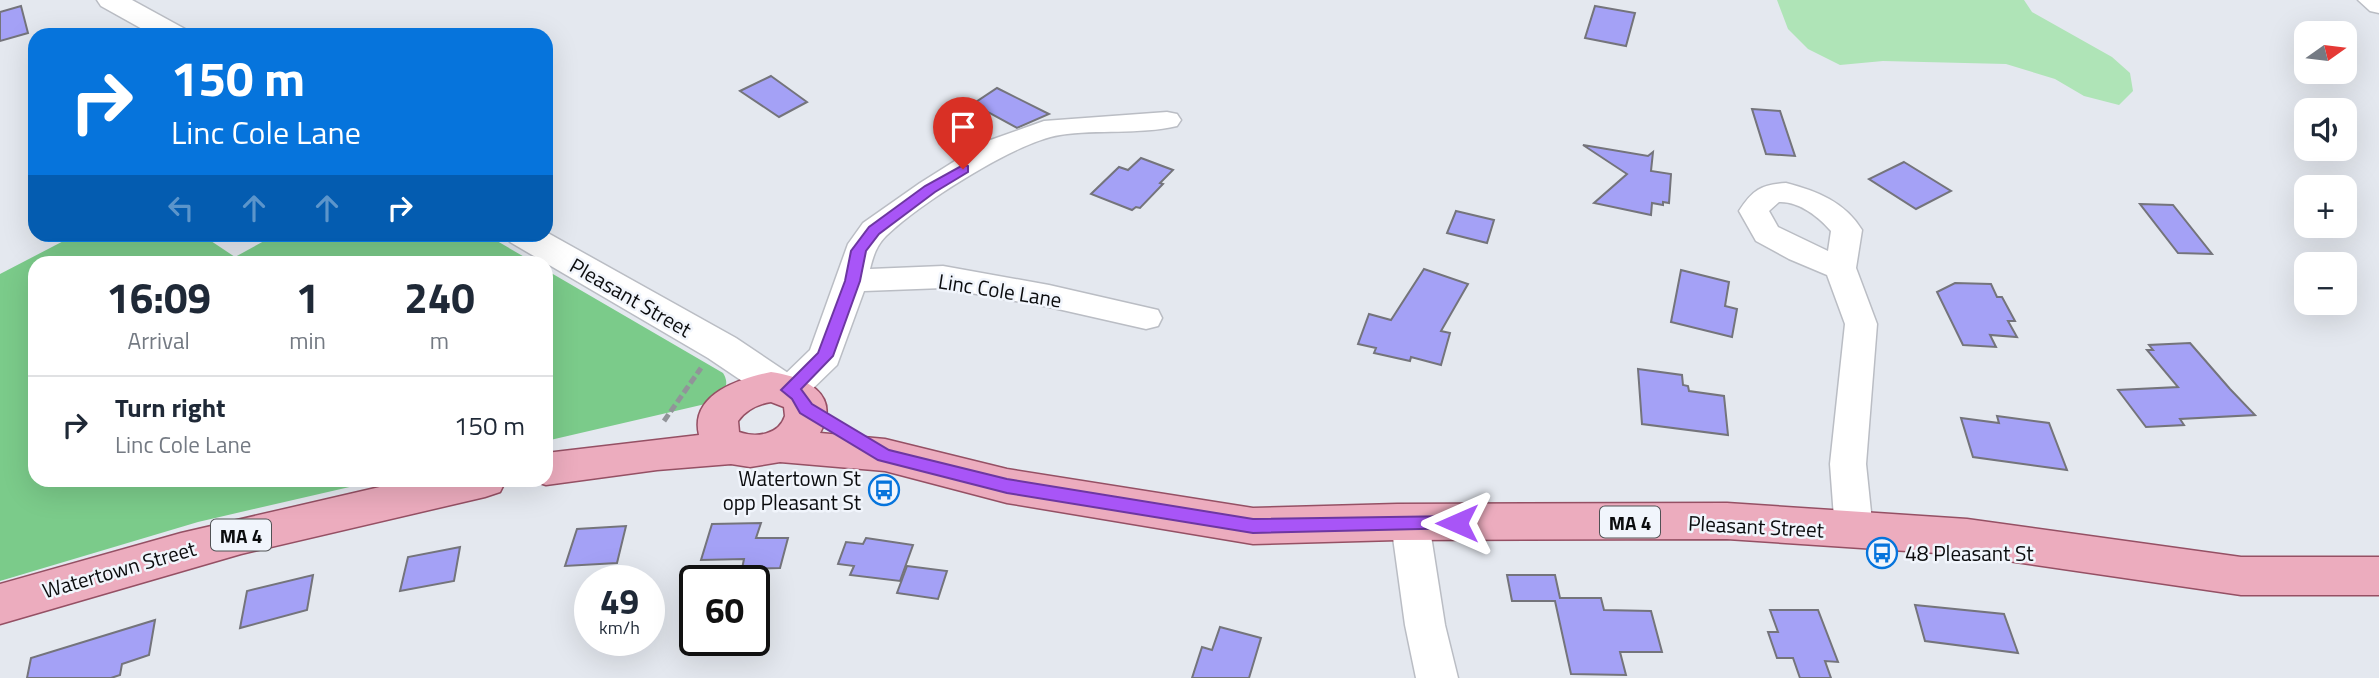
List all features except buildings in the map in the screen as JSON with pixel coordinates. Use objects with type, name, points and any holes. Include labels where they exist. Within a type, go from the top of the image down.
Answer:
[{"type":"main road","points":[[553,467],[661,437],[724,434],[754,453],[780,446],[801,429],[806,419],[762,383],[730,402],[724,434]]},
{"type":"main road","name":"Pleasant Street","points":[[762,383],[884,456]]},
{"type":"main road","name":"Pleasant Street","points":[[780,446],[884,456],[1007,486],[1253,526],[1727,521],[1968,537],[2241,576],[2379,576]]},
{"type":"main road","name":"Watertown Street","points":[[0,604],[84,577],[264,528],[453,487]]},
{"type":"street","points":[[111,0],[162,28]]},
{"type":"street","points":[[2370,0],[2379,6]]},
{"type":"street","points":[[762,383],[825,356],[852,281],[859,251],[874,230],[930,189],[995,148],[1054,127],[1167,120]]},
{"type":"street","name":"Pleasant Street","points":[[536,242],[762,383]]},
{"type":"street","points":[[1840,268],[1861,324],[1848,464],[1854,531]]},
{"type":"street","name":"Linc Cole Lane","points":[[852,281],[943,277],[1049,296],[1146,318]]},
{"type":"street","points":[[1410,523],[1425,625],[1437,678]]},
{"type":"path","points":[[661,437],[762,383]]},
{"type":"green space","points":[[1777,0],[2024,0],[2032,12],[2112,57],[2130,73],[2133,91],[2119,105],[2084,96],[2055,79],[2006,64],[1883,61],[1840,65],[1808,49],[1788,29]]},
{"type":"green space","points":[[62,242],[212,242],[234,256],[35,256]]},
{"type":"green space","points":[[262,242],[499,242],[523,256],[237,256]]},
{"type":"green space","points":[[28,259],[28,487],[350,487],[198,522],[0,581],[0,274]]},
{"type":"green space","points":[[553,274],[723,373],[726,385],[714,402],[553,439]]},
{"type":"place","name":"Watertown St opp Pleasant St","points":[[884,490]]},
{"type":"place","name":"48 Pleasant St","points":[[1882,553]]},
{"type":"route","points":[[963,169],[930,189],[874,230],[859,251],[852,281],[825,356],[790,390],[798,395],[806,409],[884,456],[1007,486],[1104,503],[1253,526],[1457,523]]}]
